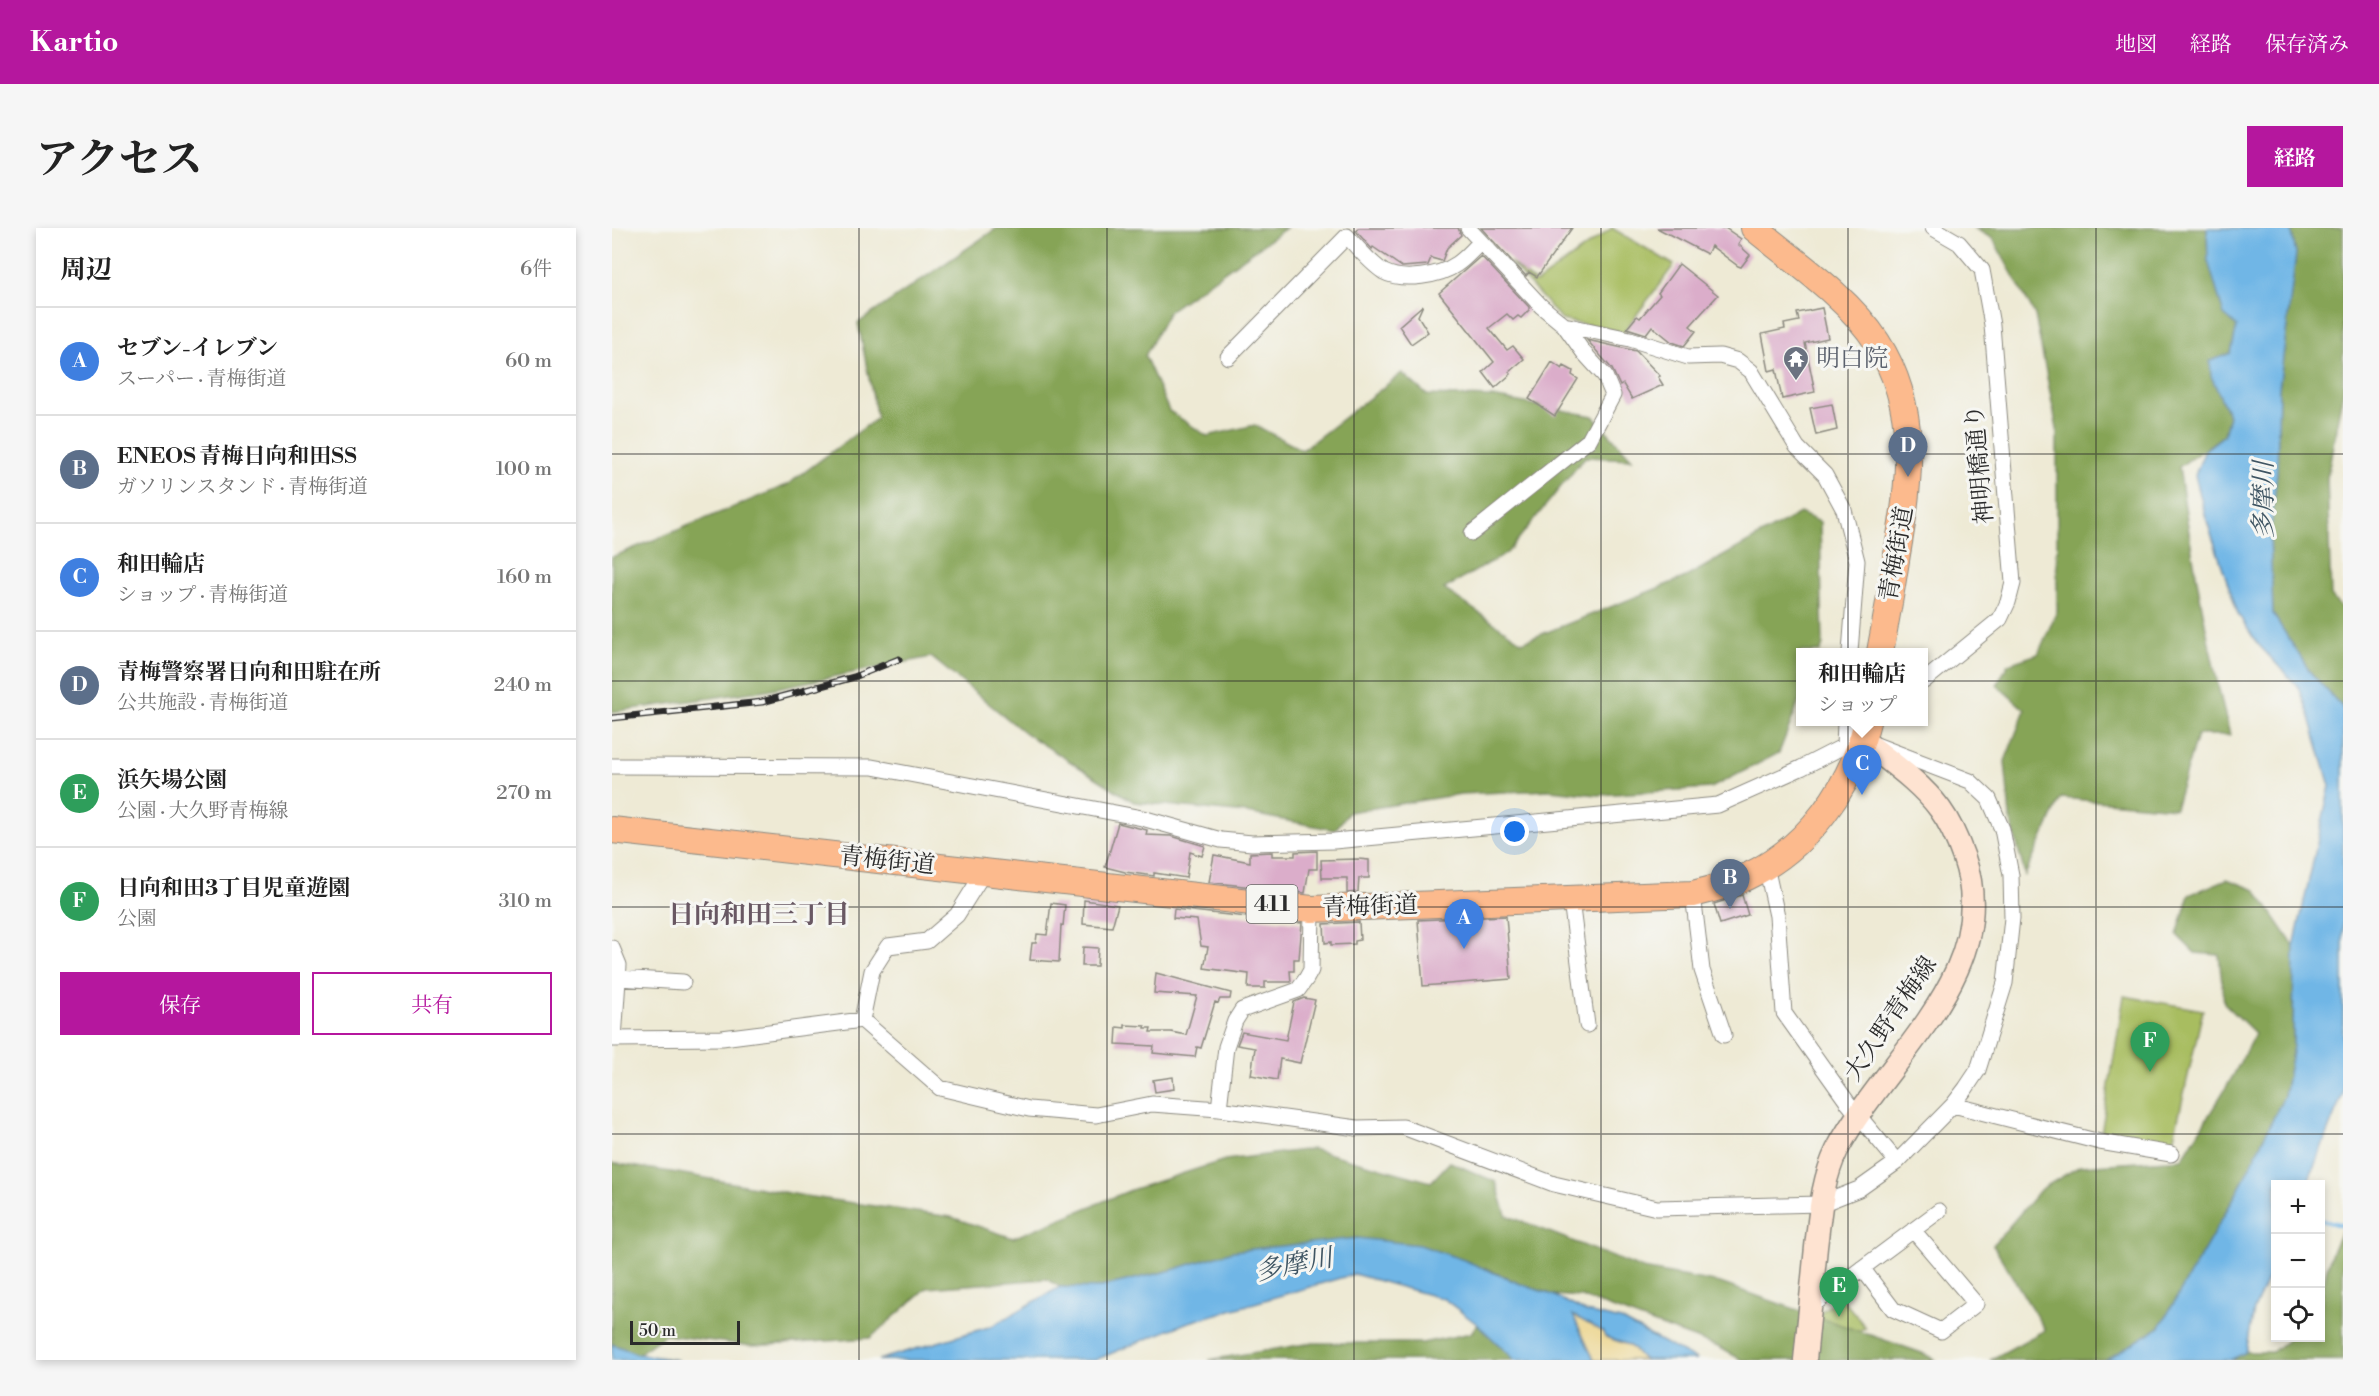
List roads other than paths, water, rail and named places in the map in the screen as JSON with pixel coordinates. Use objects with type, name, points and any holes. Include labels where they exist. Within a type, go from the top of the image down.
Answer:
[{"type":"highway","name":"青梅街道","points":[[1754,228],[1852,312],[1877,342],[1903,400],[1909,431],[1907,496],[1881,648]]},
{"type":"highway","name":"青梅街道","points":[[612,830],[1312,909],[1693,894],[1745,878],[1792,849],[1822,816],[1846,781],[1863,732]]},
{"type":"main road","name":"大久野青梅線","points":[[1805,1360],[1821,1204],[1826,1179],[1837,1150],[1944,996],[1963,959],[1970,931],[1972,904],[1969,872],[1958,840],[1941,810],[1863,732]]},
{"type":"street","points":[[1468,228],[1541,306],[1564,326],[1605,376],[1613,395],[1589,440],[1472,533]]},
{"type":"street","name":"神明橋通り","points":[[1928,677],[2000,619],[2013,583],[1992,325],[1982,270],[1959,243],[1934,228]]},
{"type":"street","points":[[1228,357],[1347,236],[1382,270],[1389,274],[1403,276],[1433,274],[1450,268],[1482,242]]},
{"type":"street","points":[[1564,326],[1630,339],[1688,357],[1720,356],[1738,361],[1751,371],[1797,447],[1825,474],[1844,510],[1857,561],[1850,648]]},
{"type":"street","points":[[612,766],[872,767],[1142,818],[1221,840],[1252,843],[1334,841],[1718,805],[1801,768],[1863,732],[1971,781],[1989,799],[2002,829],[2011,875],[2012,918],[2006,983],[1978,1070],[1953,1105],[1897,1162],[1859,1189],[1821,1204],[1657,1208],[1554,1184],[1403,1127],[1357,1128],[1219,1109],[1152,1104],[1096,1115],[1029,1109],[940,1088],[862,1020],[722,1038],[613,1039],[619,965],[612,948]]},
{"type":"street","points":[[1766,866],[1777,916],[1784,1013],[1859,1116],[1897,1162]]},
{"type":"street","points":[[862,1020],[872,971],[888,946],[927,941],[957,915],[984,872]]},
{"type":"street","points":[[1693,894],[1701,970],[1724,1035]]},
{"type":"street","points":[[1571,900],[1587,1025]]},
{"type":"street","points":[[1219,1109],[1226,1047],[1235,1021],[1242,1010],[1298,990],[1311,970],[1312,909]]},
{"type":"street","points":[[618,978],[683,982]]},
{"type":"street","points":[[1953,1105],[2100,1142],[2171,1154]]},
{"type":"street","points":[[1809,1313],[1862,1268],[1939,1211]]},
{"type":"street","points":[[1862,1268],[1893,1309],[1941,1331],[1976,1304],[1913,1230]]},
{"type":"water","name":"多摩川","points":[[2207,228],[2291,228],[2296,254],[2279,389],[2277,472],[2270,537],[2273,614],[2310,672],[2343,708],[2343,1093],[2309,1180],[2271,1180],[2271,1271],[2254,1310],[2246,1352],[2231,1360],[2106,1360],[2160,1327],[2239,1189],[2284,1096],[2293,1046],[2294,946],[2330,786],[2299,688],[2257,643],[2238,614],[2206,518],[2195,475],[2205,450],[2224,435],[2229,416],[2211,376],[2210,361],[2231,353],[2237,326],[2224,315],[2208,261]]},
{"type":"water","name":"多摩川","points":[[1357,1238],[1420,1245],[1464,1260],[1553,1295],[1586,1312],[1621,1320],[1697,1360],[1644,1360],[1629,1345],[1605,1337],[1603,1332],[1573,1315],[1594,1360],[1515,1360],[1477,1324],[1444,1299],[1354,1274],[1186,1323],[1095,1360],[878,1360],[992,1326],[1060,1287],[1097,1288],[1172,1270],[1233,1251]]},
{"type":"water","points":[[612,1344],[638,1354],[678,1360],[612,1360]]},
{"type":"waterway","points":[[2325,1221],[2343,1225]]},
{"type":"railway","points":[[612,718],[762,702],[854,677],[899,659]]},
{"type":"place","name":"明白院","points":[[1796,382]]},
{"type":"place","name":"青梅警察署日向和田駐在所","points":[[1908,477]]},
{"type":"place","name":"和田輪店","points":[[1862,795]]},
{"type":"place","name":"ENEOS 青梅日向和田SS","points":[[1730,909]]},
{"type":"place","name":"セブン-イレブン","points":[[1464,949]]},
{"type":"place","name":"日向和田3丁目児童遊園","points":[[2150,1072]]},
{"type":"place","name":"浜矢場公園","points":[[1839,1317]]},
{"type":"district","name":"日向和田三丁目","points":[[759,915]]}]
